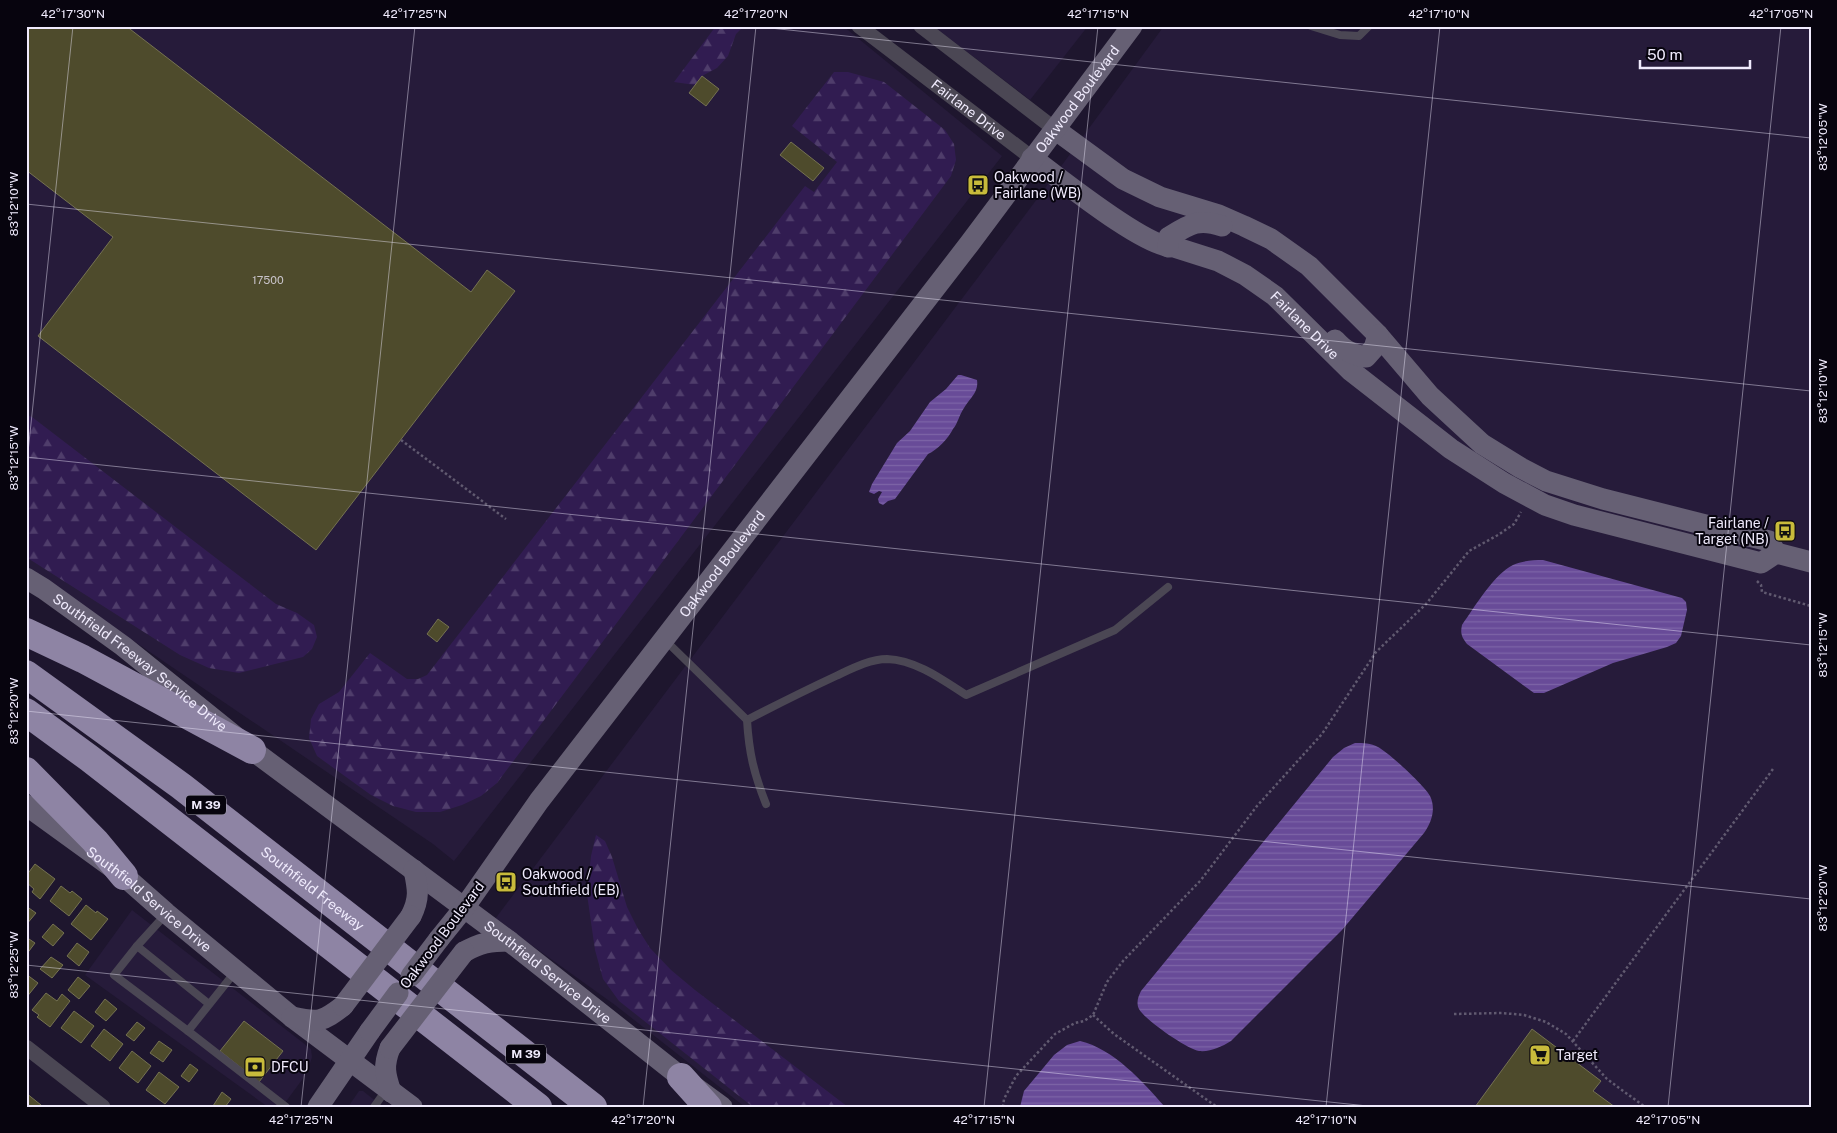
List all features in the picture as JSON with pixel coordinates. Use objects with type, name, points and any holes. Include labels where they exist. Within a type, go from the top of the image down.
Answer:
[{"type":"highway","points":[[26,632],[83,659],[252,750]]},
{"type":"highway","name":"Southfield Freeway","points":[[26,674],[182,786],[594,1107]]},
{"type":"highway","name":"M 39","points":[[26,712],[89,758],[538,1107]]},
{"type":"highway","points":[[26,771],[95,841],[124,876]]},
{"type":"highway","points":[[681,1077],[708,1107]]},
{"type":"main road","name":"Oakwood Boulevard","points":[[318,1107],[370,1030],[464,908],[539,801],[970,243],[1132,26]]},
{"type":"main road","name":"Fairlane Drive","points":[[1056,130],[1123,180],[1160,197],[1219,215],[1244,226],[1271,239],[1309,266],[1378,335],[1430,396],[1482,444],[1521,468],[1546,481],[1603,499],[1769,542],[1776,554]]},
{"type":"main road","name":"Fairlane Drive","points":[[1032,158],[1116,221],[1139,234],[1168,247],[1174,247],[1218,261],[1245,274],[1275,296],[1352,371],[1401,410],[1452,449],[1504,483],[1545,505],[1613,526],[1761,562],[1776,554],[1811,562]]},
{"type":"main road","points":[[1168,247],[1170,237],[1188,225],[1198,222],[1209,222],[1245,236],[1279,254],[1309,266]]},
{"type":"main road","points":[[1275,296],[1300,305],[1343,349],[1356,356],[1366,357],[1374,348],[1378,335]]},
{"type":"main road","name":"Southfield Freeway Service Drive","points":[[26,578],[123,646],[252,750]]},
{"type":"main road","name":"Southfield Service Drive","points":[[252,750],[509,941],[681,1077],[722,1107]]},
{"type":"main road","name":"Southfield Service Drive","points":[[26,805],[124,876],[292,1017],[412,1107]]},
{"type":"main road","points":[[292,1017],[308,1021],[325,1020],[343,1006],[411,916],[417,903],[418,888],[414,870]]},
{"type":"main road","points":[[389,1090],[385,1075],[385,1060],[390,1048],[464,952],[478,944],[493,941],[509,941]]},
{"type":"street","name":"Fairlane Drive","points":[[859,26],[1032,158]]},
{"type":"street","name":"Fairlane Drive","points":[[920,26],[1056,130]]},
{"type":"street","points":[[26,1047],[103,1107]]},
{"type":"lane","points":[[1311,26],[1340,35],[1359,36],[1369,26]]},
{"type":"lane","points":[[746,720],[848,671],[870,662],[886,659],[903,661],[929,671],[966,695],[1115,630],[1168,587]]},
{"type":"lane","points":[[664,639],[746,720],[750,753],[756,778],[766,804]]},
{"type":"lane","points":[[166,913],[114,975],[286,1107]]},
{"type":"lane","points":[[137,946],[209,1004]]},
{"type":"lane","points":[[188,1031],[236,971]]},
{"type":"lane","points":[[374,1107],[389,1090]]},
{"type":"path","points":[[401,440],[506,519]]},
{"type":"path","points":[[1003,1107],[1004,1099],[1016,1076],[1055,1034],[1093,1015],[1107,982],[1123,961],[1200,880],[1257,806],[1322,734],[1376,652],[1426,604],[1469,550],[1498,535],[1514,524],[1523,508]]},
{"type":"path","points":[[1762,592],[1811,606]]},
{"type":"path","points":[[1573,1041],[1773,769]]},
{"type":"path","points":[[1454,1014],[1483,1015],[1502,1013],[1524,1015],[1546,1022],[1566,1034],[1607,1078],[1645,1107]]},
{"type":"path","points":[[1093,1015],[1114,1034],[1218,1107]]},
{"type":"shaded area","points":[[26,26],[843,26],[1002,156],[454,861],[433,844],[26,568]]},
{"type":"shaded area","points":[[933,26],[1088,26],[1030,100]]},
{"type":"shaded area","points":[[1164,26],[1811,26],[1811,1107],[745,1107],[615,1005],[495,919],[1040,195]]},
{"type":"shaded area","points":[[958,375],[977,380],[977,388],[962,411],[955,427],[942,444],[928,454],[895,499],[883,505],[879,503],[878,499],[882,492],[879,491],[874,494],[869,492],[897,443],[910,431],[930,402],[946,389]]},
{"type":"shaded area","points":[[1543,560],[1682,598],[1686,602],[1687,610],[1681,636],[1676,643],[1667,647],[1613,663],[1544,693],[1534,693],[1467,644],[1461,631],[1462,625],[1485,592],[1506,569],[1520,563]]},
{"type":"shaded area","points":[[1355,743],[1373,745],[1383,750],[1427,791],[1432,801],[1433,810],[1427,829],[1342,930],[1231,1041],[1216,1049],[1199,1051],[1176,1040],[1157,1027],[1139,1009],[1138,998],[1141,991],[1333,757],[1344,748]]},
{"type":"shaded area","points":[[132,910],[311,1049],[312,1057],[307,1073],[282,1107],[268,1107],[85,975]]},
{"type":"shaded area","points":[[1080,1041],[1105,1051],[1116,1059],[1137,1077],[1165,1107],[1020,1107],[1024,1091],[1054,1055],[1067,1045]]},
{"type":"shaded area","points":[[359,1091],[363,1091],[383,1107],[348,1107]]},
{"type":"green space","points":[[716,26],[744,26],[736,34],[728,56],[717,68],[702,76],[695,85],[674,82]]},
{"type":"green space","points":[[834,72],[848,72],[884,82],[945,130],[954,144],[956,160],[951,176],[497,783],[481,796],[440,812],[416,812],[393,806],[371,795],[317,756],[309,738],[311,719],[319,704],[339,692],[370,653],[407,679],[418,679],[427,675],[805,186],[814,192],[837,162],[792,126]]},
{"type":"green space","points":[[26,415],[32,417],[276,604],[297,613],[314,625],[317,637],[312,649],[303,657],[239,673],[209,668],[180,655],[26,557]]},
{"type":"green space","points":[[596,835],[605,841],[612,857],[627,907],[650,948],[671,970],[695,990],[848,1107],[753,1107],[619,1001],[603,979],[595,950],[587,894],[591,856]]},
{"type":"building","points":[[26,26],[126,26],[471,292],[487,270],[515,291],[316,550],[38,336],[113,237],[26,170]]},
{"type":"building","points":[[702,76],[719,89],[706,106],[689,93]]},
{"type":"building","points":[[791,142],[824,168],[813,181],[780,155]]},
{"type":"building","points":[[438,619],[449,627],[437,642],[427,634]]},
{"type":"building","points":[[35,864],[55,879],[40,899],[32,892],[34,889],[26,882],[26,876]]},
{"type":"building","points":[[61,886],[70,893],[72,891],[82,899],[69,916],[50,901]]},
{"type":"building","points":[[86,905],[108,919],[91,940],[71,924]]},
{"type":"building","points":[[26,906],[36,913],[26,925]]},
{"type":"building","points":[[53,924],[64,933],[53,946],[42,937]]},
{"type":"building","points":[[26,937],[35,943],[26,955]]},
{"type":"building","points":[[77,943],[89,952],[79,966],[67,956]]},
{"type":"building","points":[[51,957],[63,965],[52,978],[40,969]]},
{"type":"building","points":[[26,974],[38,983],[26,998]]},
{"type":"building","points":[[78,977],[90,986],[79,999],[68,990]]},
{"type":"building","points":[[46,993],[57,1001],[62,994],[70,1001],[50,1027],[37,1017],[39,1015],[32,1010]]},
{"type":"building","points":[[105,999],[117,1009],[106,1021],[95,1012]]},
{"type":"building","points":[[74,1011],[94,1026],[81,1043],[61,1028]]},
{"type":"building","name":"DFCU","points":[[244,1021],[283,1051],[259,1082],[220,1051]]},
{"type":"building","points":[[137,1022],[145,1028],[134,1041],[126,1035]]},
{"type":"building","points":[[104,1029],[123,1044],[110,1061],[91,1046]]},
{"type":"building","name":"Target","points":[[1532,1029],[1601,1081],[1593,1091],[1615,1107],[1475,1107]]},
{"type":"building","points":[[159,1041],[172,1050],[163,1062],[150,1053]]},
{"type":"building","points":[[132,1051],[151,1066],[138,1083],[119,1068]]},
{"type":"building","points":[[190,1064],[198,1070],[189,1082],[181,1076]]},
{"type":"building","points":[[159,1072],[179,1087],[165,1104],[146,1090]]},
{"type":"building","points":[[222,1092],[231,1099],[225,1107],[214,1107],[213,1106]]},
{"type":"building","points":[[26,1093],[41,1105],[40,1107],[26,1107]]},
{"type":"place","name":"Oakwood / Fairlane (WB)","points":[[978,185]]},
{"type":"place","name":"Fairlane / Target (NB)","points":[[1785,531]]},
{"type":"place","name":"Oakwood / Southfield (EB)","points":[[506,882]]},
{"type":"place","name":"Target","points":[[1540,1055]]},
{"type":"place","name":"DFCU","points":[[255,1067]]}]
